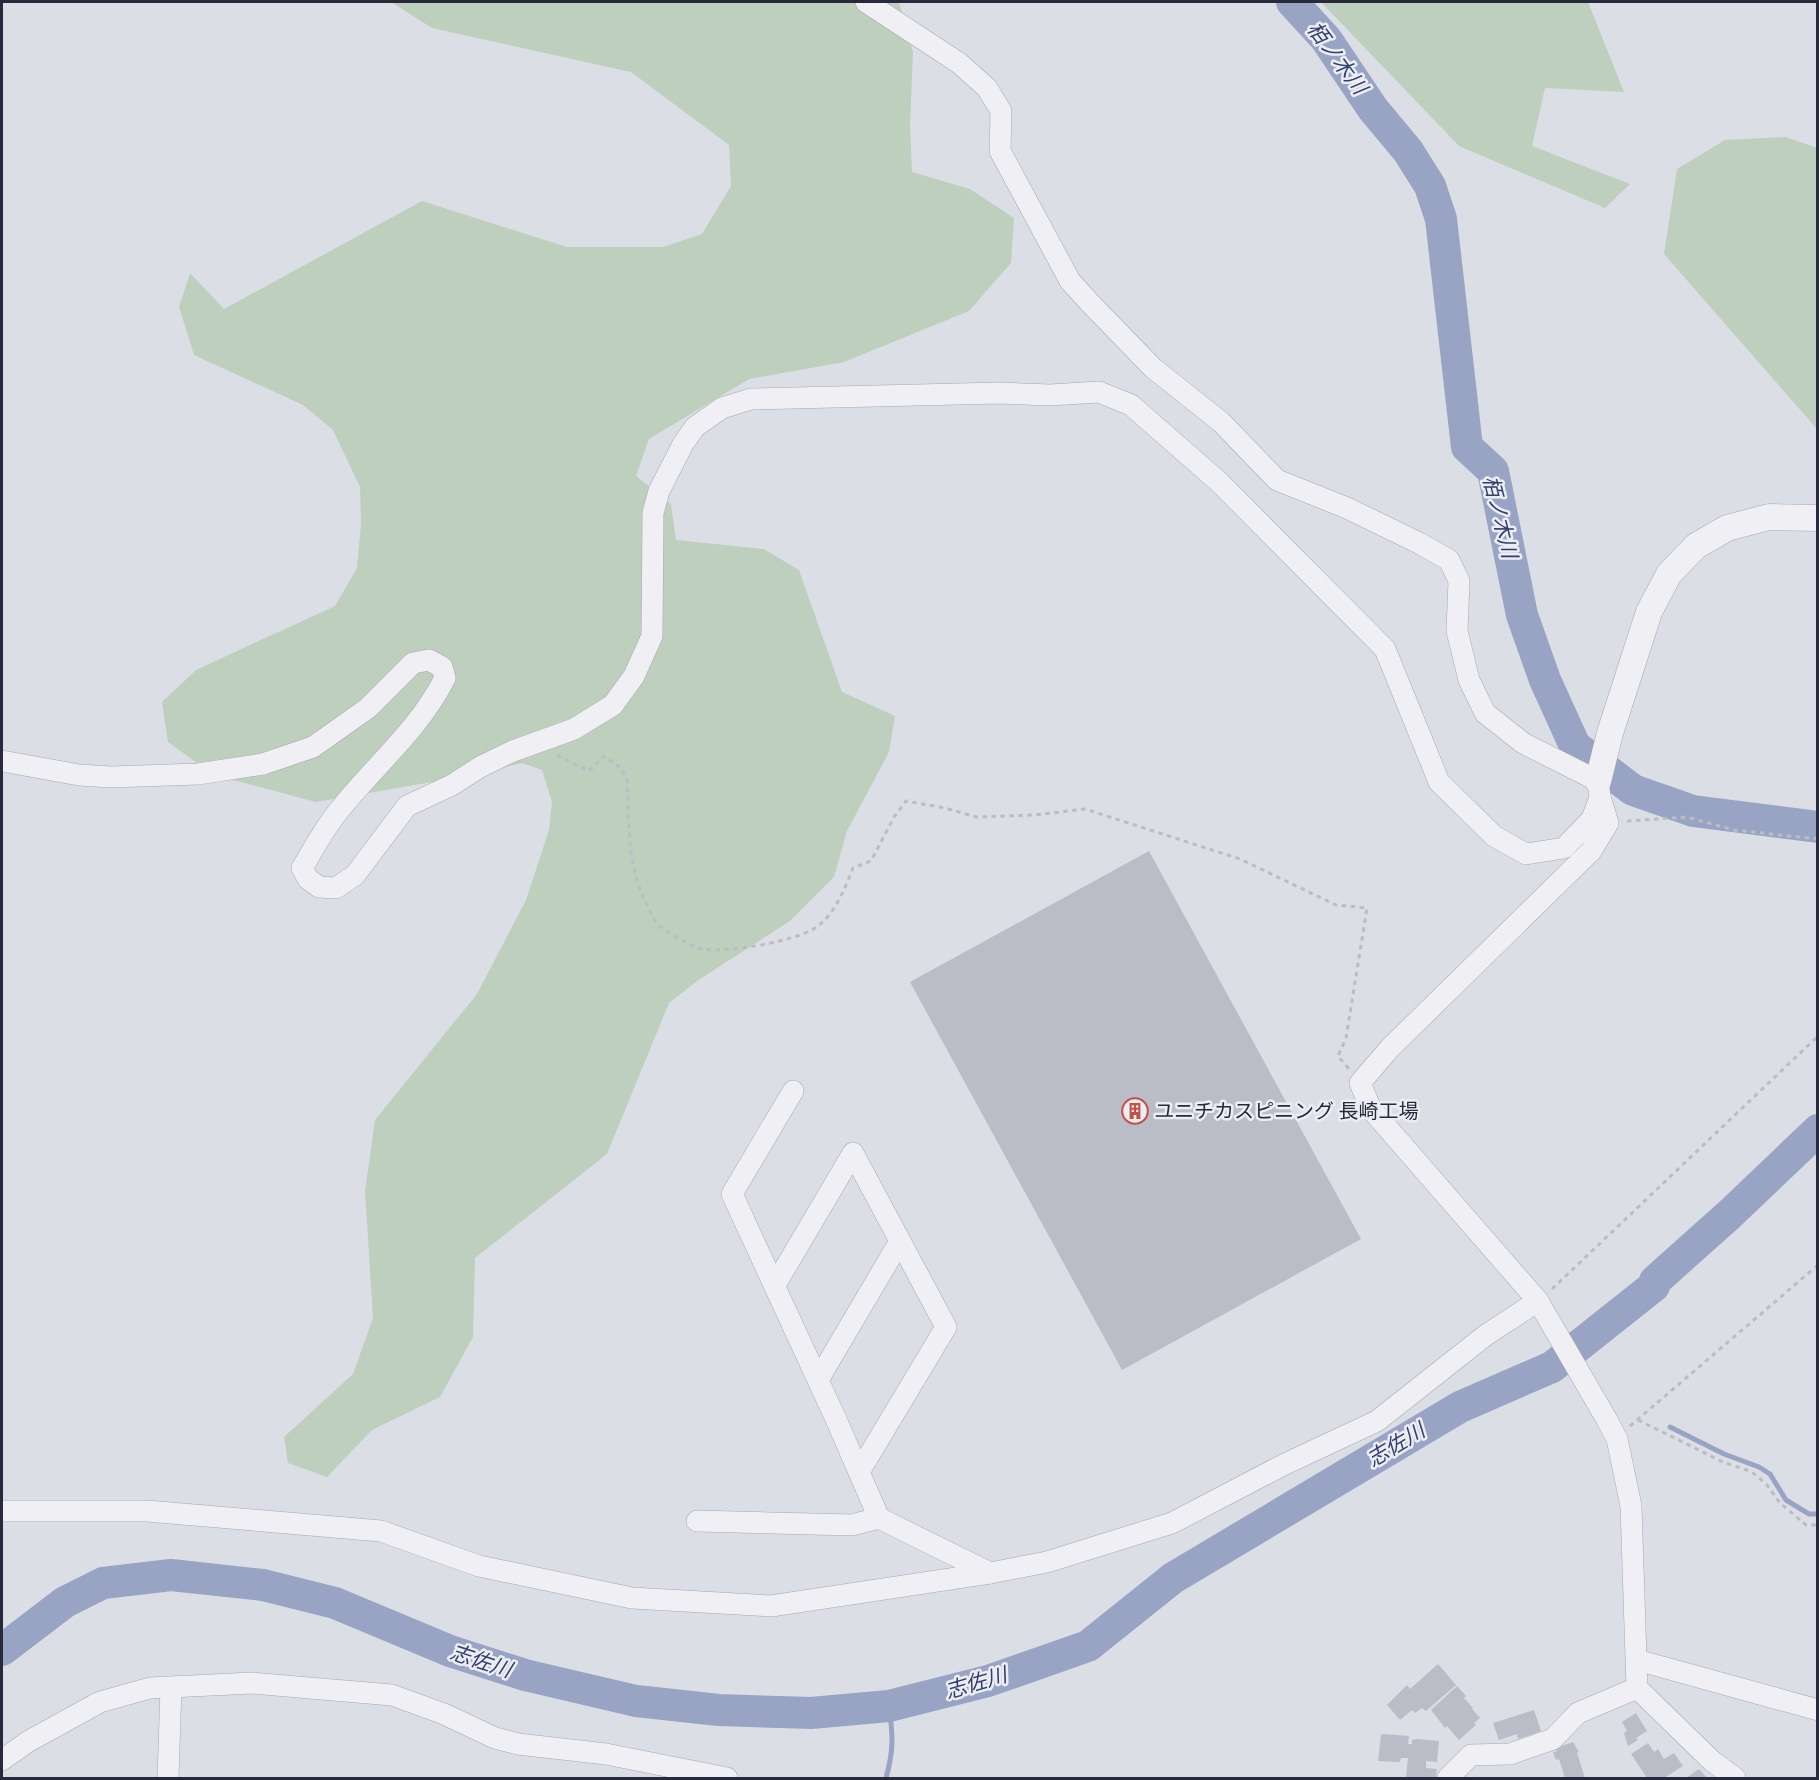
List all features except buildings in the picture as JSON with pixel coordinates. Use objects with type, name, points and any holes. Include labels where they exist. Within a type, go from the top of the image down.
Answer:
[{"type":"street","points":[[866,2],[959,63],[987,88],[1001,111],[1000,151],[1070,281],[1153,368],[1221,422],[1277,480],[1347,507],[1449,560],[1459,581],[1457,631],[1468,680],[1485,713],[1523,743],[1599,789],[1608,823],[1591,851],[1390,1048],[1360,1083],[1371,1109],[1538,1301],[1607,1420],[1617,1439],[1631,1506],[1637,1688],[1712,1761],[1735,1779]]},
{"type":"street","points":[[2,761],[79,775],[111,777],[198,774],[263,764],[313,747],[368,708],[413,663],[429,660],[442,668],[445,678],[436,695],[392,751],[336,814],[302,868],[308,879],[319,887],[336,888],[355,876],[407,806],[452,785],[480,767],[574,729],[613,705],[634,676],[652,636],[653,513],[659,490],[683,444],[695,427],[722,408],[751,399],[1000,393],[1050,395],[1099,392],[1131,405],[1219,482],[1385,649],[1439,782],[1494,836],[1526,854],[1564,848],[1592,819],[1610,734],[1649,612],[1669,574],[1696,546],[1727,528],[1769,517],[1818,518]]},
{"type":"street","points":[[793,1091],[732,1194],[879,1518],[990,1573]]},
{"type":"street","points":[[775,1285],[853,1153],[946,1327],[859,1472]]},
{"type":"street","points":[[818,1380],[900,1241]]},
{"type":"street","points":[[2,1511],[147,1511],[381,1531],[479,1566],[632,1598],[771,1606],[990,1573],[1047,1562],[1172,1523],[1283,1465],[1377,1421],[1486,1335],[1538,1301]]},
{"type":"street","points":[[696,1521],[852,1525],[879,1518]]},
{"type":"street","points":[[1637,1660],[1818,1710]]},
{"type":"street","points":[[2,1760],[29,1741],[100,1702],[150,1688],[252,1683],[392,1695],[444,1714],[495,1738],[518,1744],[606,1754],[727,1779]]},
{"type":"street","points":[[168,1779],[171,1688]]},
{"type":"street","points":[[1448,1779],[1471,1755],[1510,1754],[1553,1739],[1578,1713],[1637,1688]]},
{"type":"path","points":[[533,744],[589,771],[604,756],[621,768],[627,779],[632,861],[644,900],[657,924],[698,948],[754,947],[787,939],[818,927],[840,900],[853,868],[871,861],[894,817],[906,801],[945,808],[976,817],[1035,816],[1085,809],[1240,859],[1336,905],[1367,908],[1346,1038],[1338,1056],[1360,1083]]},
{"type":"path","points":[[1608,823],[1687,817],[1734,830],[1818,839]]},
{"type":"path","points":[[1538,1301],[1818,1036]]},
{"type":"path","points":[[1617,1439],[1818,1265]]},
{"type":"path","points":[[1638,1419],[1723,1462],[1752,1473],[1767,1485],[1780,1503],[1806,1525],[1818,1525]]},
{"type":"green space","points":[[391,2],[899,2],[913,52],[910,125],[912,172],[970,189],[1014,218],[1011,263],[969,311],[844,362],[749,379],[649,439],[636,476],[671,504],[676,540],[764,549],[799,570],[842,692],[895,716],[889,752],[847,831],[834,877],[790,921],[697,981],[669,1003],[607,1154],[475,1258],[473,1337],[440,1397],[372,1430],[327,1477],[288,1463],[284,1437],[353,1374],[373,1318],[365,1191],[375,1120],[477,994],[526,900],[549,830],[552,802],[542,770],[522,763],[455,778],[316,802],[214,775],[168,742],[162,702],[196,670],[335,606],[357,568],[361,524],[360,487],[333,430],[303,405],[194,355],[179,307],[190,273],[224,309],[422,201],[567,247],[663,247],[702,234],[731,186],[729,145],[631,72],[432,28]]},
{"type":"green space","points":[[1321,2],[1588,2],[1624,92],[1545,88],[1532,146],[1630,184],[1605,208],[1459,146]]},
{"type":"green space","points":[[1786,137],[1817,148],[1817,429],[1664,254],[1677,169],[1725,140]]},
{"type":"waterway","name":"栢ノ木川","points":[[1292,2],[1326,39],[1373,109],[1408,151],[1430,186],[1441,219],[1467,447],[1493,471],[1522,615],[1545,680],[1575,746],[1633,790],[1693,811],[1818,827]]},
{"type":"waterway","name":"志佐川","points":[[2,1650],[65,1602],[103,1583],[171,1575],[263,1585],[335,1603],[450,1651],[525,1675],[636,1701],[719,1710],[811,1713],[889,1706],[988,1681],[1088,1646],[1173,1578],[1460,1407],[1552,1367],[1654,1286],[1655,1281],[1730,1214],[1818,1130]]},
{"type":"waterway","points":[[1670,1427],[1724,1454],[1759,1467],[1770,1474],[1786,1500],[1809,1514],[1818,1514]]},
{"type":"waterway","points":[[886,1778],[892,1742],[889,1706]]},
{"type":"place","name":"ユニチカスピニング 長崎工場","points":[[1135,1111]]}]
